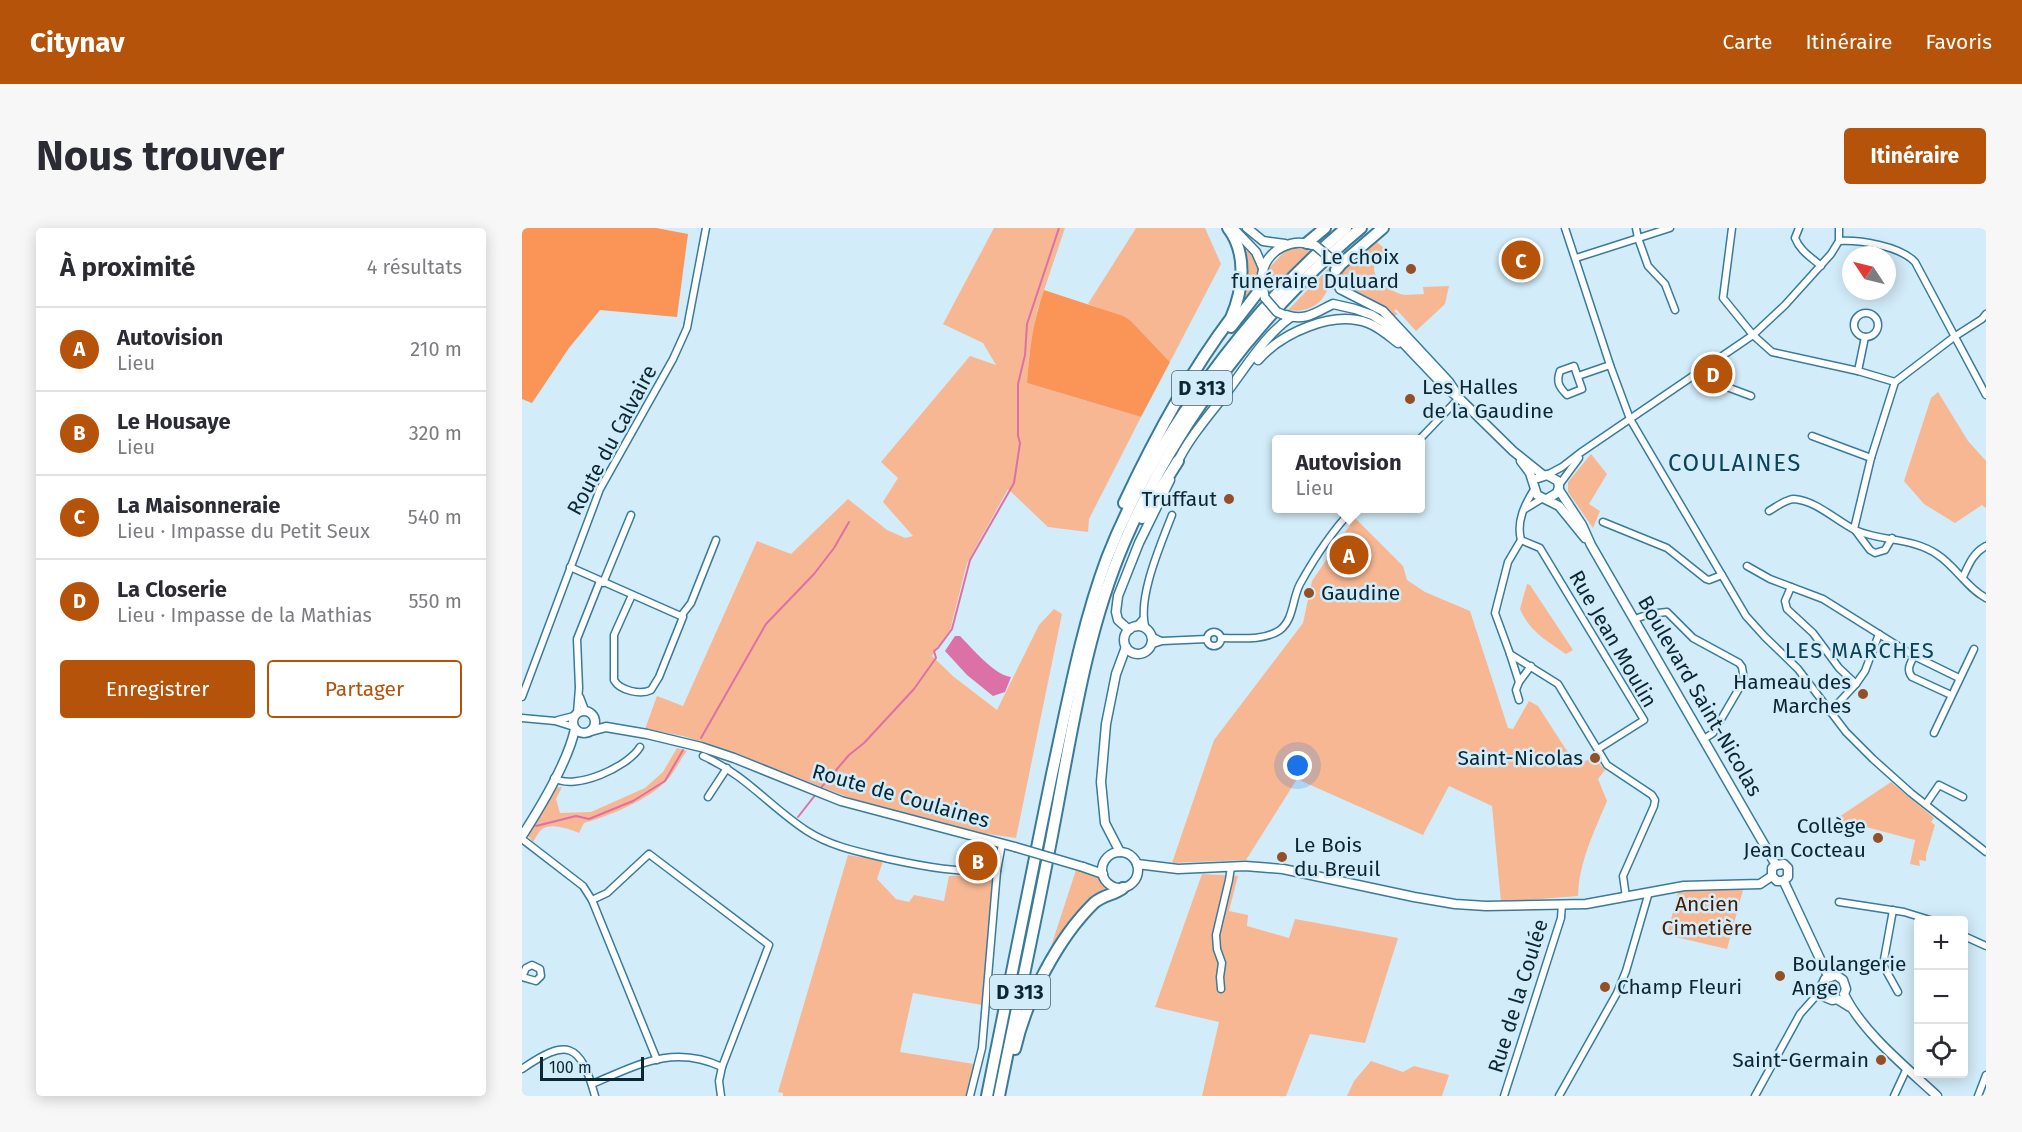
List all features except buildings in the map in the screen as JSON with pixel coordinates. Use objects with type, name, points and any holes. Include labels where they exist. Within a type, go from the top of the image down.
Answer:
[{"type":"highway","points":[[1178,461],[1113,558],[1105,548],[1138,473],[1202,361],[1231,318],[1238,293],[1242,261],[1235,236],[1228,228]]},
{"type":"highway","points":[[1311,244],[1324,228]]},
{"type":"highway","name":"D 313","points":[[987,1096],[1070,690],[1089,612],[1143,483],[1186,409],[1257,318],[1294,277],[1346,228]]},
{"type":"highway","name":"D 313","points":[[1001,1096],[1092,637],[1113,558],[1171,451],[1218,382],[1290,295],[1361,228]]},
{"type":"highway","points":[[1335,267],[1383,228]]},
{"type":"highway","points":[[1202,361],[1253,300],[1264,292]]},
{"type":"highway","points":[[1001,1096],[1025,1017],[1034,994],[1054,957],[1069,934],[1095,903],[1102,897],[1115,894],[1123,888]]},
{"type":"main road","points":[[1233,228],[1256,252],[1263,268],[1264,292],[1277,312],[1287,316],[1306,317],[1317,314],[1333,304],[1372,315],[1392,331],[1445,387],[1514,451],[1545,475],[1555,477],[1559,487],[1555,496],[1545,499],[1537,495],[1530,472],[1514,451]]},
{"type":"main road","points":[[1247,228],[1263,241],[1311,244],[1322,250],[1335,267],[1340,290],[1374,305],[1391,318],[1449,382],[1459,398]]},
{"type":"main road","points":[[1263,268],[1270,256],[1286,244]]},
{"type":"main road","points":[[1326,307],[1335,293],[1337,282]]},
{"type":"main road","points":[[1123,659],[1134,653],[1143,653],[1149,637],[1133,628],[1128,629],[1118,620],[1116,612],[1118,597],[1139,543],[1178,461],[1245,368],[1287,316]]},
{"type":"main road","points":[[1245,368],[1256,363],[1266,351],[1292,335],[1322,323],[1349,319],[1378,327],[1428,369]]},
{"type":"main road","points":[[1535,486],[1545,475]]},
{"type":"main road","name":"Boulevard Saint-Nicolas","points":[[1559,487],[1776,865],[1784,864],[1788,868],[1788,877],[1783,881],[1828,976],[1836,975],[1844,980],[1846,989],[1836,997],[1850,1007],[1875,1037],[1937,1096]]},
{"type":"main road","name":"Boulevard Saint-Nicolas","points":[[1545,499],[1564,512],[1591,545]]},
{"type":"main road","points":[[1110,836],[1105,865],[1110,885],[1123,888],[1134,882],[1138,874],[1137,864],[1129,855],[1120,852],[1110,836],[1103,813],[1101,782],[1106,724],[1116,674],[1123,659],[1124,638],[1133,628]]},
{"type":"main road","points":[[1125,647],[1134,653]]},
{"type":"main road","points":[[522,837],[569,748],[579,713],[592,714],[595,724],[569,748]]},
{"type":"main road","name":"Route de Coulaines","points":[[595,719],[606,727]]},
{"type":"main road","name":"Route de Coulaines","points":[[588,732],[606,727],[700,747],[734,758],[841,801],[1083,867],[1105,865],[1120,852]]},
{"type":"main road","points":[[574,728],[588,732]]},
{"type":"main road","points":[[1137,864],[1173,868],[1282,869],[1414,897],[1455,904],[1486,906],[1586,903],[1684,886],[1760,884],[1772,876]]},
{"type":"main road","points":[[1776,865],[1772,868],[1772,876],[1777,881],[1783,881]]},
{"type":"main road","points":[[1138,874],[1173,868]]},
{"type":"main road","points":[[1828,976],[1822,981],[1822,993],[1836,997]]},
{"type":"street","name":"Route du Calvaire","points":[[522,697],[600,489],[673,359],[687,328],[706,228]]},
{"type":"street","points":[[1565,228],[1630,419],[1746,616],[1765,638],[1798,669],[1830,712],[1873,759],[1986,852]]},
{"type":"street","points":[[1636,228],[1648,266],[1665,284],[1675,310]]},
{"type":"street","points":[[1576,258],[1670,228]]},
{"type":"street","points":[[1732,228],[1723,298],[1753,335],[1772,352],[1858,371],[1895,382]]},
{"type":"street","points":[[1799,228],[1795,238],[1797,243],[1821,266]]},
{"type":"street","points":[[1545,475],[1562,467],[1589,446],[1753,335],[1821,266],[1839,241],[1839,228]]},
{"type":"street","points":[[1839,241],[1861,242],[1898,250],[1915,262],[1986,395]]},
{"type":"street","points":[[1854,529],[1871,458],[1895,382],[1986,314]]},
{"type":"street","points":[[1858,371],[1865,337]]},
{"type":"street","points":[[1578,376],[1610,365]]},
{"type":"street","points":[[1574,366],[1578,376],[1582,390],[1567,395],[1560,388],[1557,380],[1560,371],[1574,366]]},
{"type":"street","points":[[1698,373],[1700,377],[1751,396]]},
{"type":"street","points":[[1424,435],[1459,398]]},
{"type":"street","points":[[1812,436],[1871,458]]},
{"type":"street","points":[[1559,487],[1567,472],[1589,446]]},
{"type":"street","points":[[1519,682],[1495,613],[1508,562],[1521,540],[1518,530],[1524,510],[1535,486]]},
{"type":"street","points":[[1524,510],[1545,499]]},
{"type":"street","points":[[1769,511],[1793,499],[1812,504],[1854,529],[1870,535],[1892,538],[1928,549],[1940,556],[1972,588],[1986,598]]},
{"type":"street","points":[[1172,515],[1151,571],[1143,619],[1149,637],[1162,641],[1207,639],[1209,635],[1215,633],[1221,638],[1260,637],[1283,628],[1292,612],[1295,593],[1333,530],[1349,513]]},
{"type":"street","points":[[555,721],[579,713],[577,639],[631,515]]},
{"type":"street","points":[[1603,522],[1667,548],[1706,579],[1722,575]]},
{"type":"street","points":[[1854,529],[1875,554],[1885,550],[1892,538]]},
{"type":"street","points":[[681,616],[691,603],[716,540]]},
{"type":"street","name":"Rue Jean Moulin","points":[[1521,540],[1540,548],[1644,720],[1598,749]]},
{"type":"street","points":[[1963,577],[1971,558],[1986,546]]},
{"type":"street","points":[[1747,566],[1770,579],[1823,599],[1914,656],[1959,678]]},
{"type":"street","points":[[570,567],[681,616]]},
{"type":"street","points":[[1791,587],[1785,601],[1787,609],[1813,633],[1839,668],[1856,684]]},
{"type":"street","points":[[632,595],[614,635],[614,680],[615,684],[621,687],[643,693],[651,690],[659,677],[683,620],[681,616]]},
{"type":"street","points":[[1635,619],[1661,611],[1667,612],[1693,638],[1739,663],[1742,667],[1744,680],[1713,733],[1704,739]]},
{"type":"street","points":[[1133,628],[1143,619]]},
{"type":"street","points":[[1830,712],[1865,671],[1879,634]]},
{"type":"street","points":[[1934,733],[1974,649]]},
{"type":"street","points":[[1510,654],[1558,684],[1607,765],[1652,795],[1655,800],[1623,876],[1626,897]]},
{"type":"street","points":[[1914,656],[1909,667],[1912,677],[1951,695]]},
{"type":"street","points":[[1519,700],[1516,690],[1531,666]]},
{"type":"street","points":[[522,718],[555,721],[574,728]]},
{"type":"street","points":[[554,778],[567,783],[595,778],[635,756],[640,747]]},
{"type":"street","points":[[703,756],[743,779],[807,831],[840,846],[938,869],[969,873],[997,871]]},
{"type":"street","points":[[708,797],[727,768]]},
{"type":"street","points":[[1926,804],[1939,784],[1963,797]]},
{"type":"street","points":[[522,837],[583,886],[592,900],[657,1060]]},
{"type":"street","points":[[970,1096],[982,1048],[997,871],[1002,844]]},
{"type":"street","points":[[592,900],[608,893],[649,854],[769,945],[722,1067],[718,1082],[720,1096]]},
{"type":"street","points":[[1221,989],[1222,963],[1217,949],[1216,934],[1231,867]]},
{"type":"street","points":[[1559,1096],[1617,993],[1626,971],[1649,892]]},
{"type":"street","points":[[1839,902],[1904,912],[1916,916]]},
{"type":"street","name":"Rue de la Coulée","points":[[1504,1096],[1561,918],[1562,904]]},
{"type":"street","points":[[1893,910],[1883,965],[1898,992]]},
{"type":"street","points":[[1968,938],[1986,946]]},
{"type":"street","points":[[1755,1096],[1800,1014],[1816,996],[1821,986]]},
{"type":"street","points":[[1800,1014],[1818,1002],[1836,997]]},
{"type":"street","points":[[522,1069],[544,1053],[558,1048],[566,1049],[574,1052],[579,1058],[592,1084],[595,1096]]},
{"type":"street","points":[[592,1084],[645,1062],[657,1060],[689,1056],[705,1059],[722,1067]]},
{"type":"street","points":[[1894,1096],[1907,1068]]},
{"type":"street","points":[[1977,1096],[1986,1075]]},
{"type":"green space","points":[[994,228],[1065,228],[1037,311],[1027,383],[1141,417],[1089,519],[1088,532],[1048,527],[1008,489],[967,563],[950,630],[932,656],[954,677],[997,710],[1039,625],[1054,609],[1062,614],[1016,838],[974,832],[850,798],[723,749],[683,736],[645,729],[657,696],[683,706],[757,541],[791,554],[848,499],[887,530],[905,538],[913,536],[883,502],[898,478],[881,462],[970,356],[996,365],[983,343],[943,324]]},
{"type":"green space","points":[[1136,228],[1205,228],[1221,264],[1170,362],[1131,321],[1088,304]]},
{"type":"green space","points":[[1372,238],[1384,248],[1374,268],[1375,273],[1380,282],[1390,289],[1400,294],[1410,295],[1424,294],[1423,287],[1449,286],[1445,304],[1416,331],[1396,309],[1394,311],[1398,314],[1391,318],[1354,298],[1337,282],[1336,270]]},
{"type":"green space","points":[[1292,248],[1311,250],[1269,293],[1268,269],[1286,250]]},
{"type":"green space","points":[[1248,250],[1259,263],[1257,286],[1244,305],[1241,305],[1244,253]]},
{"type":"green space","points":[[1329,268],[1328,286],[1320,301],[1306,309],[1288,310]]},
{"type":"green space","points":[[1938,392],[1968,441],[1986,461],[1986,508],[1982,505],[1955,523],[1924,504],[1904,481],[1931,398]]},
{"type":"green space","points":[[1591,454],[1607,474],[1589,504],[1600,511],[1593,528],[1568,492],[1568,482]]},
{"type":"green space","points":[[1355,518],[1403,566],[1407,580],[1425,592],[1470,611],[1508,728],[1513,729],[1529,701],[1538,706],[1578,764],[1590,759],[1597,761],[1605,770],[1598,779],[1607,801],[1584,859],[1578,896],[1501,902],[1492,806],[1449,786],[1423,835],[1297,779],[1246,860],[1172,863],[1214,740],[1303,623],[1312,581]]},
{"type":"green space","points":[[1527,584],[1530,585],[1573,650],[1566,654],[1539,635],[1524,617],[1520,609]]},
{"type":"green space","points":[[677,748],[687,751],[671,775],[657,789],[638,801],[616,812],[584,823],[579,833],[560,827],[549,827],[541,830],[533,842],[526,833],[554,788],[562,787],[556,799],[560,813],[591,812],[645,788],[663,772]]},
{"type":"green space","points":[[1891,782],[1934,818],[1931,822],[1935,825],[1926,861],[1919,860],[1920,866],[1910,864],[1915,840],[1836,819]]},
{"type":"green space","points":[[848,855],[883,861],[877,879],[896,899],[909,902],[914,895],[944,901],[949,876],[986,875],[994,883],[982,1005],[913,993],[900,1052],[974,1064],[966,1096],[783,1096],[783,1093],[778,1092]]},
{"type":"green space","points":[[1076,870],[1101,878],[1112,889],[1106,892],[1043,971]]},
{"type":"green space","points":[[1202,874],[1238,876],[1229,911],[1248,915],[1247,926],[1289,938],[1295,919],[1398,938],[1365,1043],[1310,1034],[1286,1096],[1202,1096],[1219,1022],[1155,1007]]},
{"type":"green space","name":"Ancien Cimetière","points":[[1703,887],[1743,890],[1727,949],[1667,935],[1679,889],[1701,890]]},
{"type":"green space","points":[[1371,1061],[1403,1072],[1414,1066],[1449,1075],[1442,1096],[1347,1096],[1354,1081]]},
{"type":"shaded area","points":[[522,228],[656,228],[688,234],[677,317],[600,310],[569,348],[532,403],[522,399]]},
{"type":"shaded area","points":[[1044,290],[1123,316],[1131,321],[1170,362],[1141,417],[1027,383],[1032,336]]},
{"type":"shaded area","points":[[955,636],[960,636],[984,660],[1004,675],[1011,677],[1005,692],[993,696],[967,675],[945,651]]},
{"type":"waterway","points":[[819,790],[849,755],[864,743],[914,689],[936,658],[934,651],[952,629],[970,560],[1014,483],[1020,443],[1018,384],[1025,355],[1027,324],[1059,228]]},
{"type":"waterway","points":[[701,738],[766,624],[814,574],[834,548],[849,522]]},
{"type":"waterway","points":[[536,826],[576,816],[589,819],[633,801],[665,781],[683,750]]},
{"type":"waterway","points":[[798,817],[816,794]]},
{"type":"place","name":"La Maisonneraie","points":[[1521,260]]},
{"type":"place","name":"Le choix funéraire Duluard","points":[[1411,269]]},
{"type":"place","name":"La Closerie","points":[[1713,374]]},
{"type":"place","name":"Les Halles de la Gaudine","points":[[1410,399]]},
{"type":"place","name":"Truffaut","points":[[1229,499]]},
{"type":"place","name":"Autovision","points":[[1349,555]]},
{"type":"place","name":"Gaudine","points":[[1309,593]]},
{"type":"place","name":"Hameau des Marches","points":[[1863,694]]},
{"type":"place","name":"Saint-Nicolas","points":[[1595,758]]},
{"type":"place","name":"Collège Jean Cocteau","points":[[1878,838]]},
{"type":"place","name":"Le Bois du Breuil","points":[[1282,857]]},
{"type":"place","name":"Le Housaye","points":[[978,861]]},
{"type":"place","name":"Boulangerie Ange","points":[[1780,976]]},
{"type":"place","name":"Champ Fleuri","points":[[1605,987]]},
{"type":"place","name":"Saint-Germain","points":[[1881,1060]]},
{"type":"district","name":"COULAINES","points":[[1735,463]]},
{"type":"district","name":"LES MARCHES","points":[[1860,650]]}]
